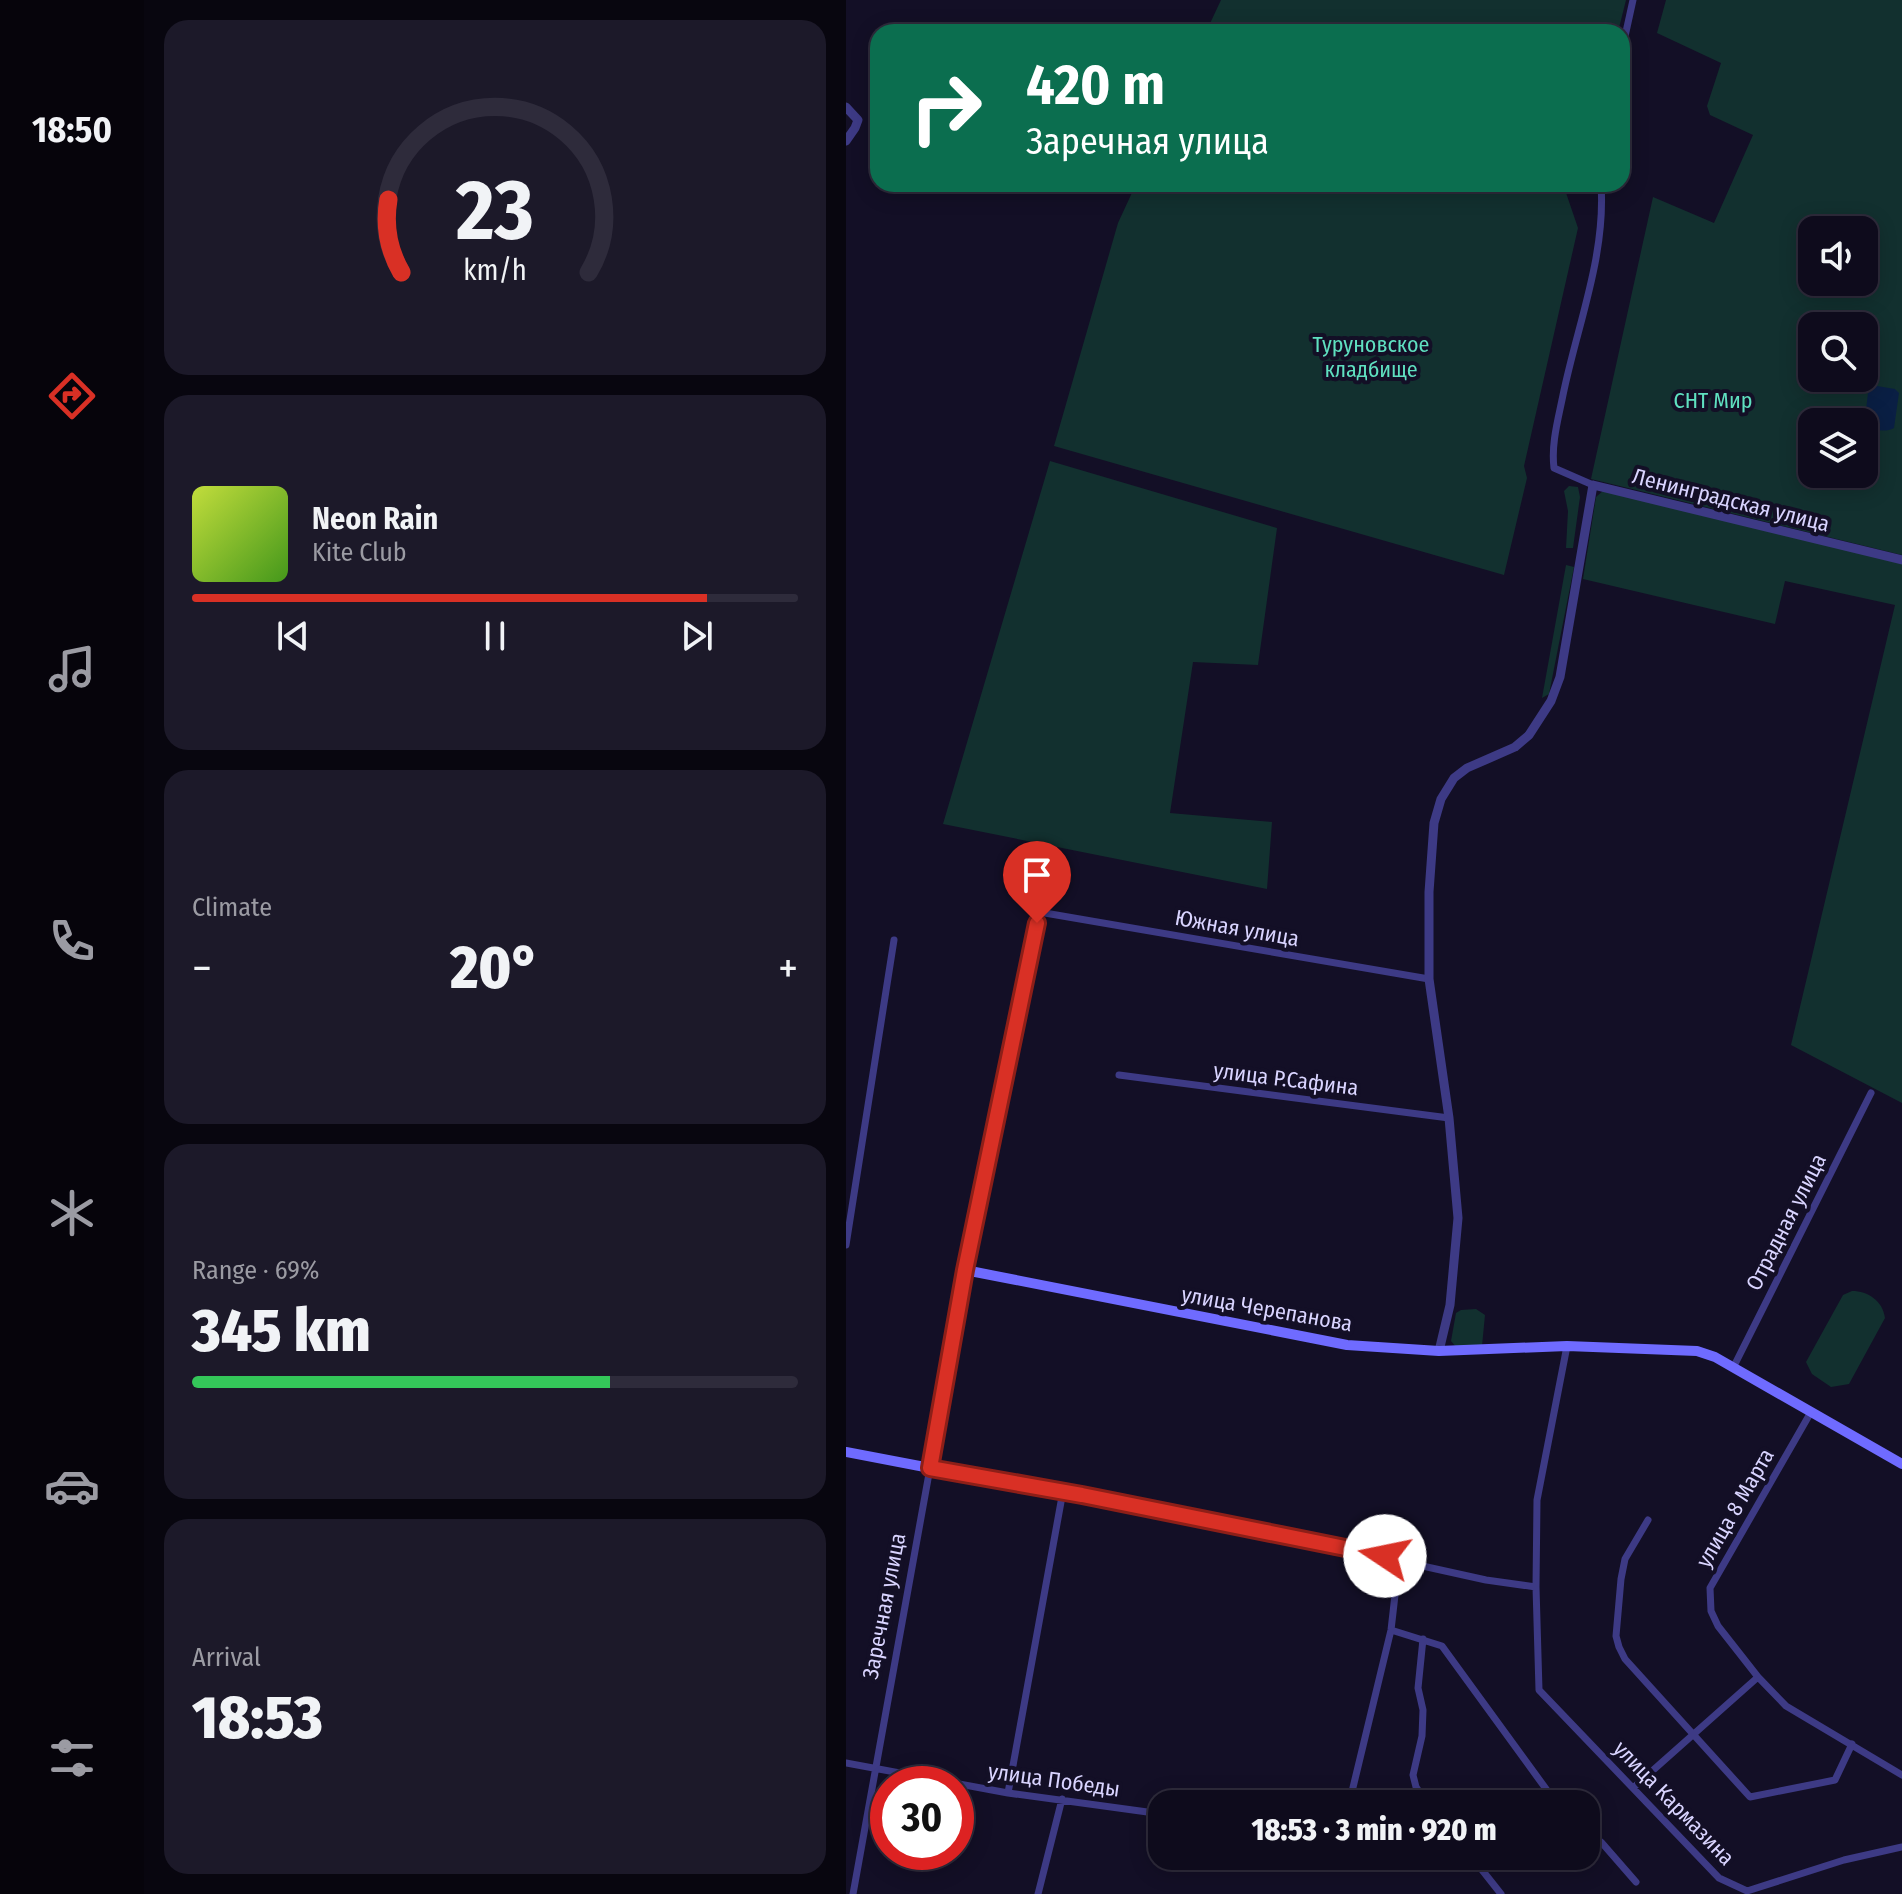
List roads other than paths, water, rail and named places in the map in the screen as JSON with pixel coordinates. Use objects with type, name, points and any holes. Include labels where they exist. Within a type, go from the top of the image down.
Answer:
[{"type":"main road","name":"улица Черепанова","points":[[965,1270],[1347,1345],[1439,1351],[1567,1346],[1688,1349],[1705,1353],[1733,1368],[1902,1464]]},
{"type":"main road","name":"Заречная улица","points":[[930,1468],[965,1270]]},
{"type":"main road","points":[[846,1452],[930,1468]]},
{"type":"street","points":[[1628,24],[1633,0]]},
{"type":"street","points":[[846,107],[858,120],[846,141]]},
{"type":"street","name":"Ленинградская улица","points":[[1601,192],[1599,245],[1558,420],[1554,468],[1593,485],[1902,560]]},
{"type":"street","points":[[1439,1351],[1450,1305],[1457,1246],[1457,1202],[1449,1118],[1429,979],[1429,892],[1434,823],[1441,799],[1454,778],[1515,747],[1529,735],[1551,701],[1560,677],[1593,485]]},
{"type":"street","name":"Южная улица","points":[[1039,912],[1429,979]]},
{"type":"street","name":"Заречная улица","points":[[965,1270],[1039,912]]},
{"type":"street","points":[[846,1245],[894,940]]},
{"type":"street","name":"улица Р.Сафина","points":[[1119,1075],[1449,1118]]},
{"type":"street","name":"Отрадная улица","points":[[1733,1368],[1871,1093]]},
{"type":"street","points":[[930,1468],[1063,1491],[1385,1556],[1486,1580],[1536,1587],[1537,1500],[1567,1346]]},
{"type":"street","name":"улица 8 Марта","points":[[1811,1412],[1710,1588],[1711,1611],[1718,1626],[1758,1677],[1786,1706],[1902,1775]]},
{"type":"street","name":"Заречная улица","points":[[875,1766],[930,1468]]},
{"type":"street","points":[[1008,1793],[1063,1491]]},
{"type":"street","points":[[1648,1520],[1625,1559],[1616,1636],[1625,1659],[1693,1735],[1750,1797],[1835,1780],[1852,1744]]},
{"type":"street","points":[[1352,1790],[1391,1630],[1395,1595],[1385,1556]]},
{"type":"street","name":"улица Кармазина","points":[[1536,1587],[1539,1690],[1719,1878],[1747,1891],[1844,1860],[1902,1847]]},
{"type":"street","points":[[1391,1630],[1442,1646],[1547,1790]]},
{"type":"street","points":[[1418,1790],[1413,1775],[1422,1736],[1423,1710],[1418,1688],[1423,1639]]},
{"type":"street","points":[[1633,1788],[1758,1677]]},
{"type":"street","name":"улица Победы","points":[[846,1763],[870,1768]]},
{"type":"street","name":"улица Победы","points":[[974,1787],[1148,1812]]},
{"type":"street","name":"Заречная улица","points":[[853,1894],[870,1793]]},
{"type":"street","points":[[1038,1894],[1062,1799]]},
{"type":"street","points":[[1600,1841],[1636,1882]]},
{"type":"street","points":[[1481,1870],[1498,1893]]},
{"type":"water","points":[[1878,386],[1895,389],[1899,393],[1894,428],[1878,430],[1878,408],[1866,408],[1868,393],[1878,392]]},
{"type":"park label","name":"Туруновское кладбище","points":[[1371,356]]},
{"type":"park label","name":"СНТ Мир","points":[[1713,400]]}]
